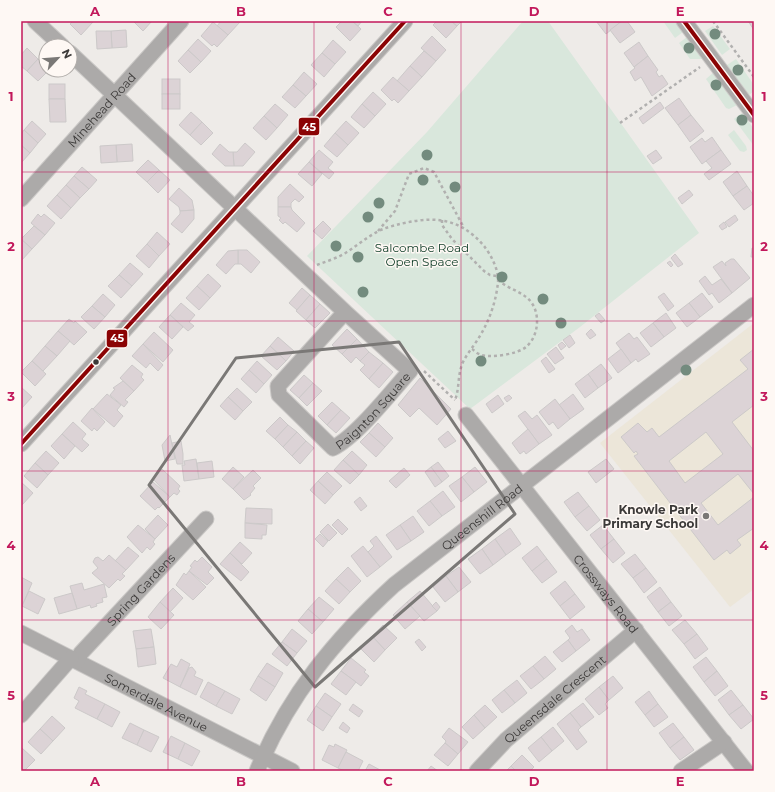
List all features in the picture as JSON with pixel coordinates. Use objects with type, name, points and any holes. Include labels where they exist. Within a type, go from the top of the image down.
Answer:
[{"type":"street","points":[[35,21],[53,38]]},
{"type":"street","name":"Minehead Road","points":[[21,199],[181,21]]},
{"type":"street","points":[[21,444],[236,209],[405,21]]},
{"type":"street","points":[[684,21],[754,115]]},
{"type":"street","name":"Paignton Square","points":[[78,60],[345,312],[410,371],[356,430],[342,443],[333,448],[279,395],[278,386],[345,312]]},
{"type":"street","name":"Queenshill Road","points":[[257,771],[263,756],[283,718],[303,686],[332,647],[362,614],[394,585],[520,486],[686,360],[754,305]]},
{"type":"street","name":"Crossways Road","points":[[466,415],[520,486],[636,630],[746,771]]},
{"type":"street","name":"Spring Gardens","points":[[21,715],[206,519]]},
{"type":"street","name":"Queensdale Crescent","points":[[477,771],[506,740],[636,630]]},
{"type":"street","name":"Somerdale Avenue","points":[[21,633],[292,771]]},
{"type":"street","points":[[681,771],[724,742]]},
{"type":"path","points":[[713,21],[754,78]]},
{"type":"path","points":[[620,123],[713,59]]},
{"type":"path","points":[[376,233],[395,211],[409,174],[424,168],[434,172],[464,227],[477,238],[488,251],[498,280],[492,312],[486,327],[463,362],[457,379],[458,392],[455,400]]},
{"type":"path","points":[[304,272],[309,268],[347,252],[376,233],[400,224],[442,220],[464,227]]},
{"type":"path","points":[[442,220],[442,225],[452,239],[484,271],[490,275],[497,276]]},
{"type":"path","points":[[472,349],[480,355],[492,357],[507,354],[525,348],[531,342],[536,329],[537,316],[533,304],[526,297],[506,287],[498,280]]},
{"type":"path","points":[[410,371],[421,369],[455,400],[466,415]]},
{"type":"highlighted area","points":[[399,342],[515,514],[315,687],[149,485],[236,358]]},
{"type":"shaded area","name":"Knowle Park Primary School","points":[[754,323],[754,589],[730,607],[600,443]]},
{"type":"green space","name":"Salcombe Road Open Space","points":[[523,21],[548,21],[699,233],[580,327],[470,409],[307,256],[427,132]]},
{"type":"green space","points":[[663,21],[675,21],[683,32],[675,38]]},
{"type":"green space","points":[[713,26],[730,49],[722,55],[705,31]]},
{"type":"green space","points":[[687,37],[703,59],[690,59],[679,43]]},
{"type":"green space","points":[[736,59],[754,85],[754,91],[749,95],[727,65]]},
{"type":"green space","points":[[713,73],[737,105],[729,109],[726,108],[706,79]]},
{"type":"green space","points":[[742,113],[754,129],[754,146],[734,119]]},
{"type":"green space","points":[[734,130],[746,146],[747,150],[744,152],[740,151],[728,135]]},
{"type":"building","points":[[73,21],[93,22],[81,35],[70,24]]},
{"type":"building","points":[[133,21],[152,21],[143,31]]},
{"type":"building","points":[[221,21],[240,22],[228,35],[217,26]]},
{"type":"building","points":[[342,21],[352,21],[361,29],[350,41],[336,27]]},
{"type":"building","points":[[352,21],[362,21],[358,26]]},
{"type":"building","points":[[437,21],[451,21],[457,26],[446,38],[433,25]]},
{"type":"building","points":[[451,21],[462,21],[457,26]]},
{"type":"building","points":[[596,21],[622,21],[606,34]]},
{"type":"building","points":[[622,21],[627,21],[635,32],[620,43],[610,30]]},
{"type":"building","points":[[748,21],[754,21],[754,30]]},
{"type":"building","points":[[213,22],[228,35],[217,47],[214,44],[212,46],[201,36]]},
{"type":"building","points":[[126,30],[127,47],[112,48],[111,31]]},
{"type":"building","points":[[96,31],[111,31],[112,48],[97,49]]},
{"type":"building","points":[[432,36],[446,50],[436,61],[421,48]]},
{"type":"building","points":[[198,39],[211,51],[201,62],[188,50]]},
{"type":"building","points":[[333,40],[346,52],[335,64],[322,53]]},
{"type":"building","points":[[639,42],[648,56],[634,67],[624,53]]},
{"type":"building","points":[[27,48],[38,59],[27,71],[21,66],[21,55]]},
{"type":"building","points":[[188,50],[201,62],[190,73],[178,61]]},
{"type":"building","points":[[424,51],[436,61],[422,77],[410,66]]},
{"type":"building","points":[[322,53],[335,64],[324,77],[311,65]]},
{"type":"building","points":[[648,56],[658,70],[656,72],[659,77],[662,75],[668,84],[652,96],[641,77],[635,81],[630,72]]},
{"type":"building","points":[[38,59],[38,78],[41,78],[38,81],[27,71]]},
{"type":"building","points":[[410,66],[422,77],[409,91],[397,81]]},
{"type":"building","points":[[304,72],[317,84],[306,96],[293,85]]},
{"type":"building","points":[[393,77],[409,91],[398,103],[394,99],[392,101],[381,90]]},
{"type":"building","points":[[162,79],[180,79],[180,94],[162,94]]},
{"type":"building","points":[[49,84],[65,84],[65,99],[49,99]]},
{"type":"building","points":[[293,85],[306,96],[295,108],[282,97]]},
{"type":"building","points":[[373,92],[386,104],[375,116],[362,104]]},
{"type":"building","points":[[162,94],[180,94],[180,109],[162,109]]},
{"type":"building","points":[[679,98],[691,115],[678,125],[665,108]]},
{"type":"building","points":[[49,99],[65,99],[66,122],[50,122]]},
{"type":"building","points":[[660,102],[664,108],[643,124],[639,118]]},
{"type":"building","points":[[275,104],[288,115],[277,128],[264,116]]},
{"type":"building","points":[[362,104],[375,116],[364,128],[351,117]]},
{"type":"building","points":[[191,112],[202,122],[190,135],[179,125]]},
{"type":"building","points":[[691,115],[704,131],[690,142],[678,125]]},
{"type":"building","points":[[264,116],[277,128],[266,140],[253,128]]},
{"type":"building","points":[[32,121],[46,134],[38,143],[24,130]]},
{"type":"building","points":[[346,121],[359,133],[348,145],[335,133]]},
{"type":"building","points":[[202,122],[213,133],[201,145],[190,135]]},
{"type":"building","points":[[24,130],[38,143],[30,153],[21,145],[21,134]]},
{"type":"building","points":[[335,133],[348,145],[337,157],[324,146]]},
{"type":"building","points":[[712,137],[721,150],[702,164],[690,147],[702,138],[705,142]]},
{"type":"building","points":[[245,143],[255,152],[243,166],[234,166],[233,152],[237,152]]},
{"type":"building","points":[[132,144],[133,161],[117,162],[116,145]]},
{"type":"building","points":[[220,144],[229,152],[233,152],[234,166],[225,166],[212,154]]},
{"type":"building","points":[[21,145],[30,153],[21,163]]},
{"type":"building","points":[[116,145],[117,162],[101,163],[100,146]]},
{"type":"building","points":[[319,150],[333,162],[328,168],[334,173],[329,179],[309,162]]},
{"type":"building","points":[[656,150],[662,158],[653,164],[647,156]]},
{"type":"building","points":[[721,150],[731,164],[709,180],[704,174],[712,168],[706,161]]},
{"type":"building","points":[[148,160],[159,170],[147,182],[136,172]]},
{"type":"building","points":[[309,162],[322,174],[312,186],[298,174]]},
{"type":"building","points":[[82,167],[97,180],[89,189],[74,176]]},
{"type":"building","points":[[159,170],[170,180],[158,193],[147,182]]},
{"type":"building","points":[[737,171],[747,186],[733,196],[723,182]]},
{"type":"building","points":[[74,176],[89,189],[80,198],[66,185]]},
{"type":"building","points":[[290,184],[304,197],[299,202],[295,199],[291,203],[291,207],[278,207],[278,197]]},
{"type":"building","points":[[66,185],[80,198],[71,208],[57,195]]},
{"type":"building","points":[[747,186],[754,196],[754,203],[744,210],[733,196]]},
{"type":"building","points":[[179,188],[192,200],[194,210],[180,211],[179,207],[169,199]]},
{"type":"building","points":[[689,190],[693,195],[682,204],[678,198]]},
{"type":"building","points":[[57,195],[71,208],[61,219],[47,206]]},
{"type":"building","points":[[278,207],[291,207],[292,210],[305,223],[297,232],[285,222],[283,224],[279,220],[281,218],[278,216]]},
{"type":"building","points":[[194,210],[194,219],[182,233],[171,224],[180,214],[180,211]]},
{"type":"building","points":[[38,214],[41,217],[44,214],[55,223],[45,235],[31,223]]},
{"type":"building","points":[[735,215],[738,220],[729,227],[725,222]]},
{"type":"building","points":[[323,221],[331,229],[322,239],[313,231]]},
{"type":"building","points":[[724,222],[727,227],[722,230],[719,226]]},
{"type":"building","points":[[34,226],[45,235],[32,249],[21,239]]},
{"type":"building","points":[[157,232],[170,244],[159,256],[147,244]]},
{"type":"building","points":[[21,239],[32,249],[21,261]]},
{"type":"building","points":[[147,244],[159,256],[149,268],[136,256]]},
{"type":"building","points":[[752,248],[754,248],[754,257],[751,257]]},
{"type":"building","points":[[238,250],[247,250],[260,262],[251,273],[241,264],[238,264]]},
{"type":"building","points":[[238,250],[238,264],[235,264],[226,274],[216,265],[228,251]]},
{"type":"building","points":[[675,254],[683,264],[678,267],[671,258]]},
{"type":"building","points":[[731,259],[734,259],[750,278],[732,293],[713,267],[722,261],[726,266],[725,263]]},
{"type":"building","points":[[670,261],[673,265],[671,267],[667,263]]},
{"type":"building","points":[[130,263],[143,274],[132,286],[119,275]]},
{"type":"building","points":[[208,274],[221,286],[210,298],[197,286]]},
{"type":"building","points":[[119,275],[132,286],[121,298],[108,286]]},
{"type":"building","points":[[705,276],[712,285],[721,279],[732,293],[719,303],[712,293],[709,295],[699,281]]},
{"type":"building","points":[[197,286],[210,298],[199,310],[186,298]]},
{"type":"building","points":[[302,288],[310,295],[297,310],[289,303]]},
{"type":"building","points":[[664,293],[674,306],[668,311],[658,297]]},
{"type":"building","points":[[702,293],[713,307],[700,317],[689,303]]},
{"type":"building","points":[[103,294],[115,305],[105,317],[92,306]]},
{"type":"building","points":[[310,295],[320,304],[306,320],[296,311]]},
{"type":"building","points":[[181,303],[195,315],[189,322],[194,326],[188,331],[170,315]]},
{"type":"building","points":[[689,303],[700,317],[687,327],[676,313]]},
{"type":"building","points":[[320,304],[330,313],[315,328],[306,320]]},
{"type":"building","points":[[92,306],[105,317],[94,329],[81,317]]},
{"type":"building","points":[[599,313],[605,320],[601,323],[595,316]]},
{"type":"building","points":[[666,313],[676,328],[664,337],[653,323]]},
{"type":"building","points":[[170,315],[183,327],[172,339],[159,327]]},
{"type":"building","points":[[69,319],[74,323],[75,321],[87,332],[74,345],[58,331]]},
{"type":"building","points":[[653,323],[664,337],[651,347],[640,333]]},
{"type":"building","points":[[347,329],[357,339],[342,354],[332,345]]},
{"type":"building","points":[[591,329],[596,335],[590,339],[586,334]]},
{"type":"building","points":[[58,331],[70,341],[57,356],[45,346]]},
{"type":"building","points":[[154,332],[173,350],[163,362],[143,344]]},
{"type":"building","points":[[629,333],[634,339],[637,337],[650,354],[638,362],[636,359],[631,363],[616,343]]},
{"type":"building","points":[[570,335],[575,343],[569,348],[563,340]]},
{"type":"building","points":[[278,337],[294,351],[286,361],[270,346]]},
{"type":"building","points":[[357,339],[369,352],[360,361],[356,357],[351,363],[342,354]]},
{"type":"building","points":[[562,342],[566,346],[561,350],[558,345]]},
{"type":"building","points":[[143,344],[163,365],[158,371],[150,363],[146,368],[132,356]]},
{"type":"building","points":[[45,346],[57,356],[43,371],[32,361]]},
{"type":"building","points":[[270,346],[286,361],[277,370],[261,356]]},
{"type":"building","points":[[556,347],[564,358],[555,364],[547,354]]},
{"type":"building","points":[[621,349],[631,363],[618,373],[608,359]]},
{"type":"building","name":"Knowle Park Primary School","points":[[754,349],[754,405],[732,422],[754,451],[754,494],[738,474],[701,503],[718,525],[754,497],[754,528],[737,540],[741,545],[730,554],[727,550],[714,560],[634,456],[638,454],[636,451],[634,453],[621,437],[638,423],[647,432],[652,428],[659,437],[748,369],[740,360]],"holes":[[[706,432],[723,454],[685,483],[669,461]]]},
{"type":"building","points":[[369,352],[383,363],[369,379],[360,370],[365,365],[360,361]]},
{"type":"building","points":[[546,357],[555,369],[549,373],[541,361]]},
{"type":"building","points":[[32,361],[46,374],[35,386],[21,372]]},
{"type":"building","points":[[257,361],[272,375],[264,384],[249,370]]},
{"type":"building","points":[[383,363],[393,372],[379,388],[369,379]]},
{"type":"building","points":[[601,364],[612,378],[598,388],[588,374]]},
{"type":"building","points":[[132,365],[143,374],[141,377],[144,380],[134,391],[120,378]]},
{"type":"building","points":[[249,370],[264,384],[256,393],[241,379]]},
{"type":"building","points":[[588,374],[598,388],[585,398],[575,384]]},
{"type":"building","points":[[304,375],[313,383],[299,398],[290,390]]},
{"type":"building","points":[[420,378],[451,409],[437,425],[419,408],[410,417],[398,405]]},
{"type":"building","points":[[123,381],[134,391],[125,400],[128,402],[124,407],[110,395],[115,389],[113,388]]},
{"type":"building","points":[[313,383],[322,391],[307,406],[299,398]]},
{"type":"building","points":[[21,387],[32,397],[21,409]]},
{"type":"building","points":[[237,388],[252,402],[243,411],[228,397]]},
{"type":"building","points":[[107,394],[121,405],[117,410],[123,416],[114,427],[93,409]]},
{"type":"building","points":[[573,394],[584,409],[570,419],[559,405]]},
{"type":"building","points":[[498,395],[504,404],[492,413],[486,404]]},
{"type":"building","points":[[509,395],[512,398],[507,402],[504,398]]},
{"type":"building","points":[[228,397],[243,411],[235,420],[220,406]]},
{"type":"building","points":[[555,399],[570,419],[558,429],[553,422],[549,425],[539,412]]},
{"type":"building","points":[[332,402],[341,410],[327,425],[318,416]]},
{"type":"building","points":[[92,408],[105,422],[97,431],[94,428],[92,431],[81,421]]},
{"type":"building","points":[[341,410],[350,418],[336,433],[327,425]]},
{"type":"building","points":[[525,411],[532,419],[537,415],[552,435],[539,444],[518,416]]},
{"type":"building","points":[[280,417],[288,425],[275,439],[266,431]]},
{"type":"building","points":[[73,422],[86,434],[82,439],[89,445],[82,452],[62,434]]},
{"type":"building","points":[[378,423],[393,438],[385,447],[369,433]]},
{"type":"building","points":[[288,425],[297,432],[283,447],[275,439]]},
{"type":"building","points":[[528,429],[539,444],[526,454],[524,451],[520,454],[512,443]]},
{"type":"building","points":[[448,431],[456,441],[445,448],[438,439]]},
{"type":"building","points":[[297,432],[306,441],[292,456],[283,447]]},
{"type":"building","points":[[369,433],[385,447],[376,457],[360,442]]},
{"type":"building","points":[[62,434],[75,446],[64,459],[51,446]]},
{"type":"building","points":[[170,435],[175,459],[165,461],[162,445]]},
{"type":"building","points":[[181,441],[183,464],[177,464],[172,443]]},
{"type":"building","points":[[306,441],[314,448],[300,464],[292,456]]},
{"type":"building","points":[[46,451],[59,463],[48,475],[35,463]]},
{"type":"building","points":[[352,451],[367,465],[359,475],[343,460]]},
{"type":"building","points":[[196,459],[199,479],[184,481],[182,465],[185,465],[184,461]]},
{"type":"building","points":[[606,459],[614,469],[596,483],[588,472]]},
{"type":"building","points":[[343,460],[359,475],[350,484],[334,470]]},
{"type":"building","points":[[212,461],[214,477],[199,479],[197,463]]},
{"type":"building","points":[[438,462],[449,476],[442,482],[431,467]]},
{"type":"building","points":[[35,463],[48,475],[37,488],[24,476]]},
{"type":"building","points":[[233,467],[244,477],[233,489],[222,479]]},
{"type":"building","points":[[431,467],[442,482],[435,487],[425,472]]},
{"type":"building","points":[[475,467],[487,482],[474,492],[462,477]]},
{"type":"building","points":[[404,468],[410,475],[396,488],[389,481]]},
{"type":"building","points":[[162,469],[180,486],[178,489],[180,491],[177,495],[174,493],[170,497],[153,479]]},
{"type":"building","points":[[253,470],[261,478],[253,486],[255,488],[250,494],[251,495],[244,500],[233,489]]},
{"type":"building","points":[[327,472],[342,486],[333,495],[318,481]]},
{"type":"building","points":[[462,477],[474,492],[461,502],[449,486]]},
{"type":"building","points":[[318,481],[333,495],[325,504],[310,490]]},
{"type":"building","points":[[21,482],[33,493],[22,505],[21,504]]},
{"type":"building","points":[[153,482],[170,497],[155,510],[140,496]]},
{"type":"building","points":[[443,491],[455,507],[442,516],[430,501]]},
{"type":"building","points":[[578,492],[589,506],[575,517],[564,502]]},
{"type":"building","points":[[360,497],[367,506],[361,511],[354,502]]},
{"type":"building","points":[[430,501],[442,516],[429,526],[417,511]]},
{"type":"building","points":[[589,506],[600,520],[587,531],[575,517]]},
{"type":"building","points":[[246,508],[272,509],[272,524],[245,523]]},
{"type":"building","points":[[158,515],[168,525],[155,539],[145,529]]},
{"type":"building","points":[[413,516],[424,532],[411,541],[400,525]]},
{"type":"building","points":[[338,519],[348,529],[342,535],[332,525]]},
{"type":"building","points":[[245,523],[267,525],[266,535],[262,535],[262,539],[245,538]]},
{"type":"building","points":[[328,524],[337,533],[329,541],[320,532]]},
{"type":"building","points":[[138,525],[155,539],[153,542],[155,544],[150,550],[147,547],[142,553],[127,537]]},
{"type":"building","points":[[400,525],[411,541],[397,550],[386,535]]},
{"type":"building","points":[[603,525],[614,539],[601,549],[590,535]]},
{"type":"building","points":[[510,528],[521,544],[506,555],[495,539]]},
{"type":"building","points":[[320,534],[328,541],[323,547],[315,539]]},
{"type":"building","points":[[376,536],[392,557],[380,567],[368,552],[374,546],[370,541]]},
{"type":"building","points":[[495,539],[506,555],[493,565],[482,549]]},
{"type":"building","points":[[614,539],[625,553],[613,563],[601,549]]},
{"type":"building","points":[[240,542],[252,553],[242,564],[230,553]]},
{"type":"building","points":[[363,546],[380,567],[367,577],[351,556]]},
{"type":"building","points":[[537,546],[547,559],[532,571],[522,558]]},
{"type":"building","points":[[128,547],[139,556],[126,570],[115,561]]},
{"type":"building","points":[[482,549],[493,565],[480,574],[468,559]]},
{"type":"building","points":[[230,553],[249,572],[241,581],[220,564]]},
{"type":"building","points":[[635,554],[646,568],[633,578],[621,564]]},
{"type":"building","points":[[109,555],[126,570],[122,574],[125,576],[120,581],[118,579],[109,588],[92,573],[98,568],[93,562],[95,558],[98,557],[103,561]]},
{"type":"building","points":[[202,557],[212,567],[208,572],[214,578],[207,585],[189,571],[192,567],[190,566],[195,560],[197,562]]},
{"type":"building","points":[[547,559],[557,572],[542,583],[532,571]]},
{"type":"building","points":[[348,567],[361,581],[350,592],[336,579]]},
{"type":"building","points":[[459,567],[471,582],[458,592],[446,576]]},
{"type":"building","points":[[646,568],[657,582],[644,593],[633,578]]},
{"type":"building","points":[[189,571],[206,587],[193,600],[176,585],[184,573],[186,575]]},
{"type":"building","points":[[446,576],[458,592],[445,602],[433,587]]},
{"type":"building","points":[[21,577],[32,583],[22,606],[21,606]]},
{"type":"building","points":[[336,579],[350,592],[339,604],[325,591]]},
{"type":"building","points":[[565,581],[575,594],[560,606],[550,593]]},
{"type":"building","points":[[82,583],[84,590],[104,584],[107,597],[102,598],[103,602],[96,604],[97,606],[91,608],[90,605],[77,609],[70,586]]},
{"type":"building","points":[[660,587],[671,602],[658,612],[647,597]]},
{"type":"building","points":[[173,588],[183,598],[170,612],[160,602]]},
{"type":"building","points":[[29,591],[45,599],[38,614],[22,606]]},
{"type":"building","points":[[420,591],[437,611],[424,621],[407,602]]},
{"type":"building","points":[[72,593],[77,609],[59,614],[54,598]]},
{"type":"building","points":[[575,594],[585,607],[570,619],[560,606]]},
{"type":"building","points":[[319,597],[334,609],[323,622],[308,609]]},
{"type":"building","points":[[160,602],[174,615],[161,629],[148,617]]},
{"type":"building","points":[[407,602],[420,616],[405,629],[393,615]]},
{"type":"building","points":[[436,602],[440,607],[437,611],[432,606]]},
{"type":"building","points":[[671,602],[682,616],[669,626],[658,612]]},
{"type":"building","points":[[308,609],[323,622],[312,634],[298,621]]},
{"type":"building","points":[[685,620],[697,634],[684,644],[672,630]]},
{"type":"building","points":[[383,625],[397,638],[385,650],[372,636]]},
{"type":"building","points":[[572,625],[577,632],[582,629],[590,640],[576,651],[568,640],[570,638],[565,631]]},
{"type":"building","points":[[151,629],[154,647],[136,649],[133,631]]},
{"type":"building","points":[[292,629],[307,641],[297,653],[282,642]]},
{"type":"building","points":[[697,634],[708,649],[695,659],[684,644]]},
{"type":"building","points":[[372,636],[385,650],[374,662],[360,648]]},
{"type":"building","points":[[419,639],[426,647],[422,651],[415,642]]},
{"type":"building","points":[[568,640],[576,651],[562,662],[553,652]]},
{"type":"building","points":[[282,642],[297,653],[287,666],[272,654]]},
{"type":"building","points":[[154,647],[156,664],[138,667],[136,649]]},
{"type":"building","points":[[545,656],[556,669],[544,679],[533,666]]},
{"type":"building","points":[[706,657],[717,671],[704,682],[693,667]]},
{"type":"building","points":[[351,658],[366,670],[364,672],[369,676],[361,686],[341,671]]},
{"type":"building","points":[[181,659],[190,664],[180,687],[163,678],[171,664],[177,667]]},
{"type":"building","points":[[267,663],[283,673],[275,687],[258,676]]},
{"type":"building","points":[[533,666],[544,679],[531,689],[520,676]]},
{"type":"building","points":[[192,667],[196,672],[194,676],[203,680],[196,695],[180,687],[189,668]]},
{"type":"building","points":[[341,671],[356,682],[346,695],[331,684]]},
{"type":"building","points":[[717,671],[728,686],[715,696],[704,682]]},
{"type":"building","points":[[258,676],[275,687],[266,701],[250,690]]},
{"type":"building","points":[[613,676],[623,688],[609,700],[599,687]]},
{"type":"building","points":[[517,680],[527,693],[515,703],[504,690]]},
{"type":"building","points":[[208,682],[225,691],[216,706],[200,697]]},
{"type":"building","points":[[79,687],[87,691],[85,694],[105,704],[97,719],[75,708],[79,701],[74,698]]},
{"type":"building","points":[[599,687],[609,700],[605,704],[608,708],[599,715],[585,699]]},
{"type":"building","points":[[504,690],[515,703],[502,713],[492,700]]},
{"type":"building","points":[[731,690],[743,705],[729,715],[718,700]]},
{"type":"building","points":[[225,691],[240,699],[232,714],[216,706]]},
{"type":"building","points":[[649,691],[658,704],[645,715],[635,702]]},
{"type":"building","points":[[325,693],[341,704],[332,717],[316,706]]},
{"type":"building","points":[[583,703],[594,717],[581,727],[570,713]]},
{"type":"building","points":[[105,704],[120,712],[112,727],[97,719]]},
{"type":"building","points":[[353,704],[363,711],[359,717],[349,710]]},
{"type":"building","points":[[658,704],[668,717],[654,727],[645,715]]},
{"type":"building","points":[[485,705],[497,717],[485,728],[474,715]]},
{"type":"building","points":[[743,705],[754,719],[741,729],[729,715]]},
{"type":"building","points":[[316,706],[332,717],[323,731],[307,720]]},
{"type":"building","points":[[570,713],[581,727],[578,730],[587,742],[577,750],[557,724]]},
{"type":"building","points":[[474,715],[485,728],[473,739],[462,727]]},
{"type":"building","points":[[52,716],[65,728],[53,741],[40,729]]},
{"type":"building","points":[[343,722],[350,728],[347,733],[339,728]]},
{"type":"building","points":[[130,723],[144,730],[137,745],[122,738]]},
{"type":"building","points":[[673,723],[684,737],[670,748],[659,733]]},
{"type":"building","points":[[553,727],[564,741],[552,751],[541,737]]},
{"type":"building","points":[[449,728],[468,742],[458,754],[445,743],[446,741],[442,737]]},
{"type":"building","points":[[40,729],[53,741],[41,754],[28,742]]},
{"type":"building","points":[[144,730],[159,737],[151,752],[137,745]]},
{"type":"building","points":[[171,736],[185,743],[178,759],[163,752]]},
{"type":"building","points":[[541,737],[552,751],[539,762],[528,748]]},
{"type":"building","points":[[684,737],[694,750],[680,760],[670,748]]},
{"type":"building","points":[[185,743],[200,751],[192,766],[178,759]]},
{"type":"building","points":[[445,743],[458,754],[448,766],[434,755]]},
{"type":"building","points":[[335,744],[347,750],[338,768],[322,760],[329,745],[334,747]]},
{"type":"building","points":[[22,748],[35,760],[24,771],[21,771]]},
{"type":"building","points":[[346,752],[363,761],[358,771],[344,771],[338,768]]},
{"type":"building","points":[[522,755],[534,767],[530,771],[516,771],[511,766]]},
{"type":"building","points":[[369,764],[382,771],[365,771]]},
{"type":"building","points":[[431,766],[438,771],[427,771]]},
{"type":"building","points":[[511,766],[516,771],[506,771]]},
{"type":"transit line","name":"45","points":[[21,444],[405,21]]},
{"type":"transit line","name":"45","points":[[684,21],[754,115]]},
{"type":"place","name":"Knowle Park Primary School","points":[[706,516]]}]
